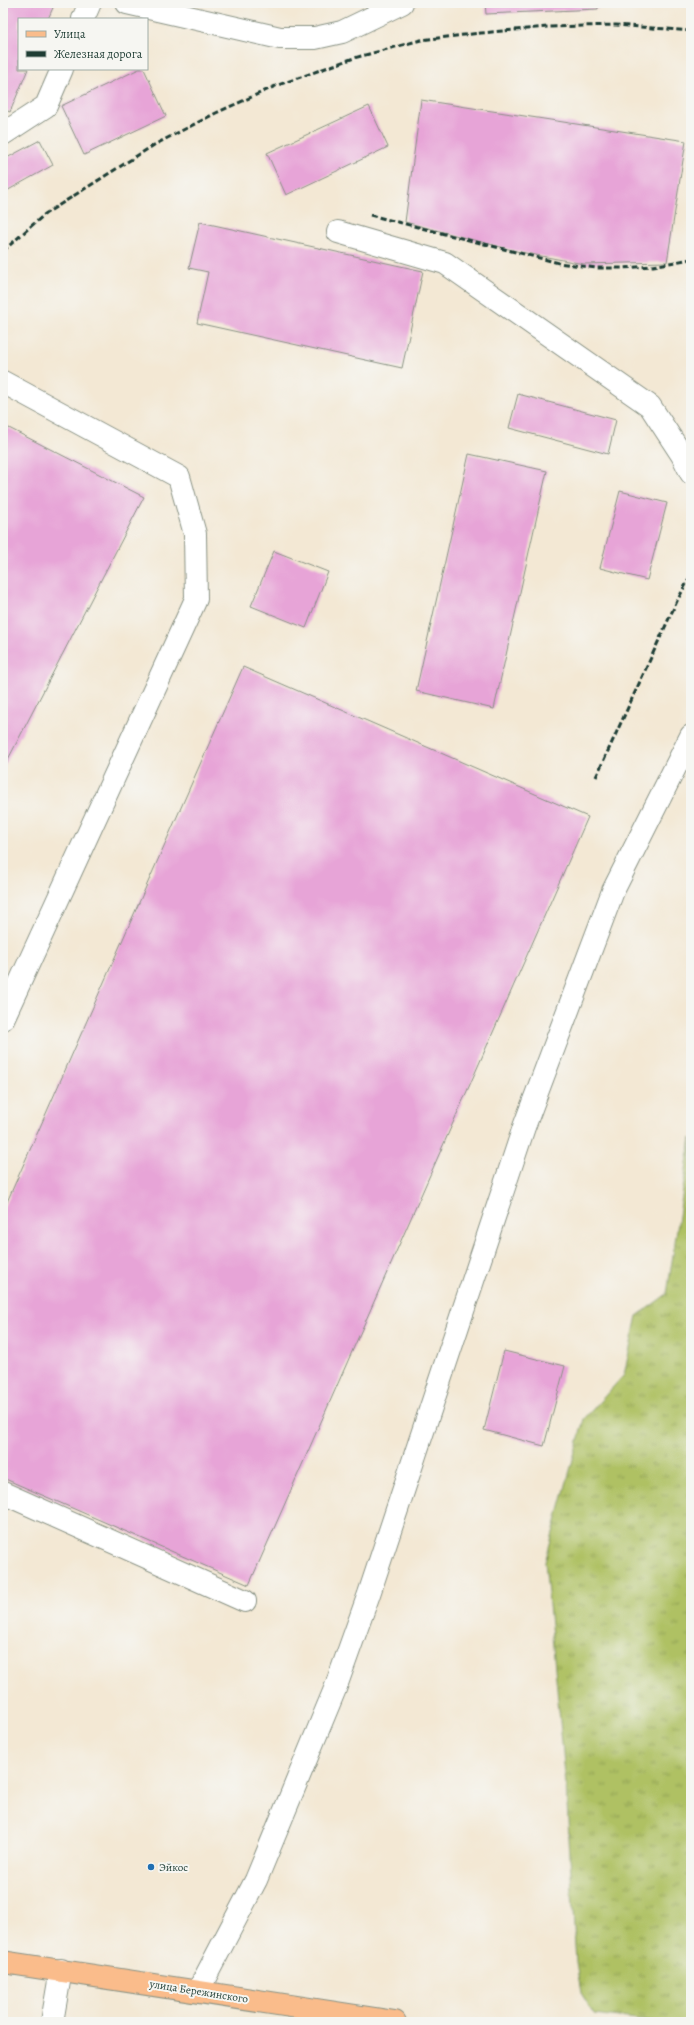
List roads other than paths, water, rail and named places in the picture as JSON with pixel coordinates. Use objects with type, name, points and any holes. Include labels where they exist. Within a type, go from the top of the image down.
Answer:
[{"type":"main road","name":"улица Бережинского","points":[[3,1962],[198,1990],[395,2022]]},
{"type":"lane","points":[[83,18],[90,3]]},
{"type":"lane","points":[[127,3],[280,38],[315,38],[342,32],[402,3]]},
{"type":"lane","points":[[3,134],[46,106],[62,70]]},
{"type":"lane","points":[[338,232],[445,263],[650,406],[682,455],[691,473]]},
{"type":"lane","points":[[3,382],[179,477],[195,534],[196,599],[3,1019]]},
{"type":"lane","points":[[198,1990],[256,1880],[334,1689],[369,1594],[530,1112],[613,891],[691,736]]},
{"type":"lane","points":[[3,1494],[245,1601]]},
{"type":"lane","points":[[52,2022],[61,1970]]},
{"type":"railway","points":[[3,251],[45,214],[154,145],[216,113],[278,85],[354,58],[421,40],[548,27],[616,25],[691,31]]},
{"type":"railway","points":[[370,215],[559,263],[596,268],[622,268],[653,266],[691,259]]},
{"type":"railway","points":[[596,777],[677,601],[691,575]]},
{"type":"place","name":"Эйкос","points":[[151,1867]]}]
